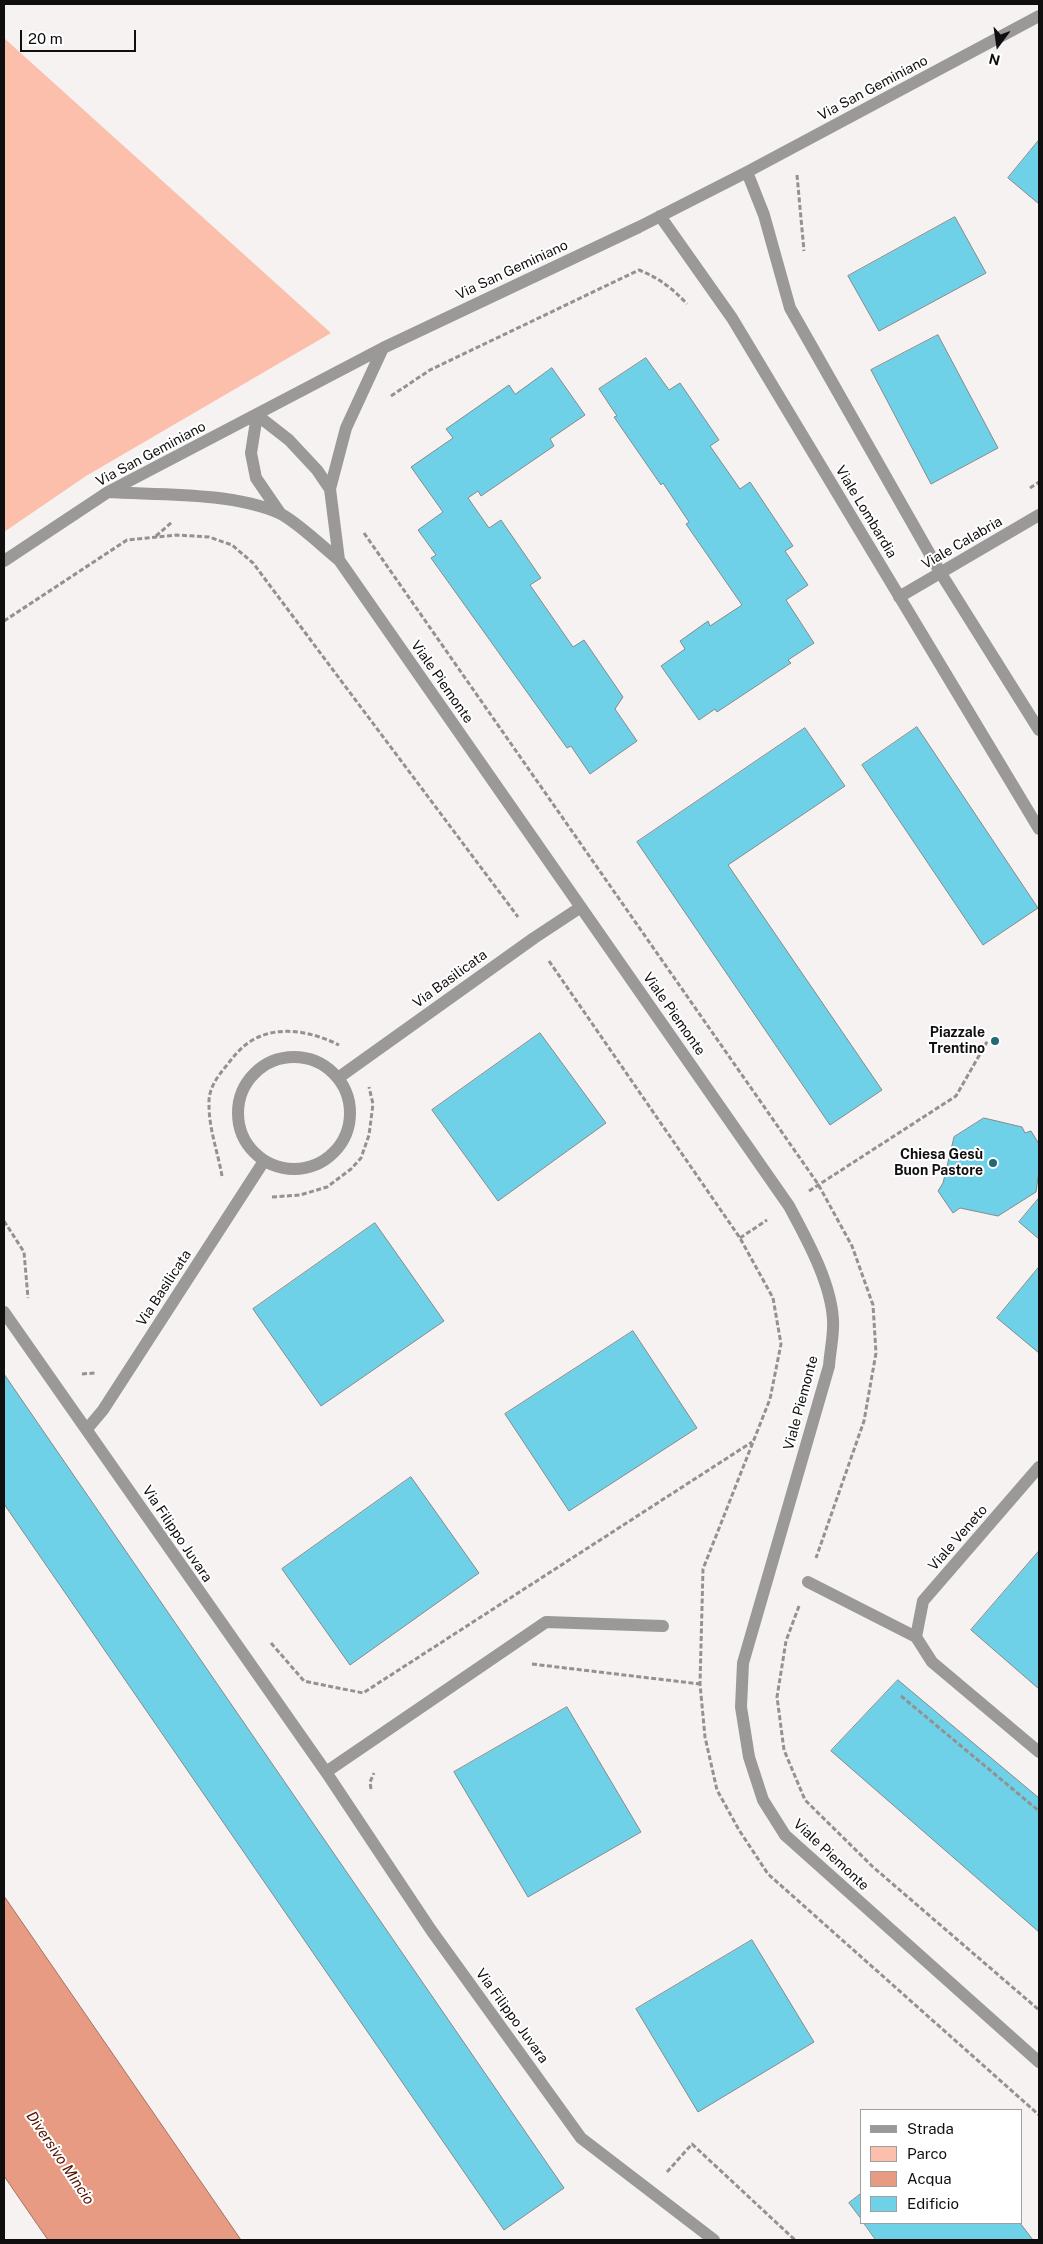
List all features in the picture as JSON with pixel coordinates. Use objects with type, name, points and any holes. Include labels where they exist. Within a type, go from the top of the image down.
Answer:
[{"type":"street","name":"Via San Geminiano","points":[[4,561],[108,492],[383,348],[748,172],[1039,16]]},
{"type":"street","points":[[748,172],[764,215],[790,308],[940,572],[1039,730]]},
{"type":"street","name":"Viale Lombardia","points":[[660,216],[732,318],[1039,829]]},
{"type":"street","name":"Viale Piemonte","points":[[339,560],[330,489],[346,428],[383,348]]},
{"type":"street","name":"Viale Piemonte","points":[[330,489],[318,470],[289,440],[257,415],[251,453],[256,478],[280,513],[339,560],[789,1206],[809,1244],[826,1290],[833,1320],[829,1366],[743,1664],[741,1707],[750,1757],[763,1800],[784,1835],[1039,2062]]},
{"type":"street","name":"Viale Piemonte","points":[[108,492],[200,497],[248,503],[280,513]]},
{"type":"street","name":"Viale Calabria","points":[[899,597],[1039,515]]},
{"type":"street","name":"Via Basilicata","points":[[338,1078],[534,938],[581,907]]},
{"type":"street","points":[[291,1057],[303,1057],[325,1066],[338,1078],[347,1093],[351,1110],[349,1128],[338,1148],[320,1163],[303,1169],[286,1169],[264,1161],[247,1144],[238,1122],[239,1099],[250,1078],[268,1062],[291,1057]]},
{"type":"street","name":"Via Basilicata","points":[[87,1429],[103,1410],[264,1161]]},
{"type":"street","name":"Via Filippo Juvara","points":[[4,1312],[326,1772],[431,1930],[581,2138],[714,2240]]},
{"type":"street","name":"Viale Veneto","points":[[916,1637],[923,1601],[1039,1467]]},
{"type":"street","points":[[808,1582],[916,1637],[932,1662],[1039,1752]]},
{"type":"street","points":[[326,1772],[546,1622],[663,1626]]},
{"type":"path","points":[[795,147],[804,253]]},
{"type":"path","points":[[1022,492],[1039,482]]},
{"type":"path","points":[[4,621],[127,540],[176,535],[209,537],[232,545],[253,563],[534,938],[740,1238],[773,1298],[781,1344],[770,1399],[703,1569],[700,1684],[706,1737],[717,1790],[739,1830],[768,1874],[1039,2115]]},
{"type":"path","points":[[223,1183],[213,1140],[208,1104],[214,1081],[239,1050],[252,1040],[274,1033],[297,1031],[314,1034],[344,1047]]},
{"type":"path","points":[[789,1206],[818,1184],[956,1096],[988,1040]]},
{"type":"path","points":[[267,1197],[300,1195],[327,1187],[351,1169],[361,1158],[369,1135],[373,1104],[368,1085]]},
{"type":"path","points":[[4,1222],[24,1252],[28,1301]]},
{"type":"path","points":[[78,1372],[84,1375],[99,1373]]},
{"type":"path","points":[[267,1638],[304,1682],[363,1693],[752,1442]]},
{"type":"path","points":[[529,1663],[700,1684]]},
{"type":"path","points":[[901,1696],[1039,1811]]},
{"type":"path","points":[[371,1791],[370,1782],[377,1768]]},
{"type":"path","points":[[664,2175],[692,2144],[794,2240]]},
{"type":"green space","points":[[4,38],[331,333],[86,476],[4,532]]},
{"type":"water","name":"Diversivo Mincio","points":[[4,1896],[241,2240],[48,2240],[4,2176]]},
{"type":"building","points":[[1039,140],[1039,204],[1008,178]]},
{"type":"building","points":[[955,217],[986,273],[879,331],[848,276]]},
{"type":"building","points":[[938,335],[998,448],[931,484],[871,370]]},
{"type":"building","points":[[646,358],[669,390],[680,383],[719,440],[710,446],[740,489],[750,482],[793,546],[785,551],[808,585],[786,600],[814,643],[788,660],[791,663],[717,712],[715,709],[699,720],[661,666],[685,649],[680,641],[708,621],[710,626],[742,605],[686,524],[689,522],[663,483],[661,485],[614,417],[617,416],[599,389]]},
{"type":"building","points":[[552,368],[585,415],[550,439],[554,446],[481,496],[478,491],[468,498],[489,528],[501,520],[541,578],[530,585],[573,647],[584,640],[623,697],[615,709],[637,741],[590,774],[571,746],[567,748],[431,558],[436,555],[418,530],[443,512],[411,467],[453,438],[446,429],[509,385],[515,394]]},
{"type":"building","points":[[917,727],[1038,908],[983,945],[862,765]]},
{"type":"building","points":[[805,728],[845,786],[728,865],[882,1090],[830,1125],[637,842]]},
{"type":"building","points":[[540,1033],[606,1123],[498,1201],[432,1110]]},
{"type":"building","name":"Chiesa Gesù Buon Pastore","points":[[984,1118],[1022,1127],[1025,1133],[1031,1131],[1039,1144],[1039,1171],[1036,1192],[998,1216],[960,1208],[953,1213],[938,1191],[943,1183],[954,1137]]},
{"type":"building","points":[[1039,1198],[1039,1239],[1019,1222]]},
{"type":"building","points":[[375,1223],[444,1321],[321,1406],[253,1309]]},
{"type":"building","points":[[1039,1267],[1039,1353],[997,1318]]},
{"type":"building","points":[[633,1331],[697,1428],[569,1511],[505,1414]]},
{"type":"building","points":[[4,1374],[564,2188],[504,2230],[4,1504]]},
{"type":"building","points":[[411,1477],[479,1573],[350,1665],[282,1569]]},
{"type":"building","points":[[1039,1551],[1039,1689],[971,1630]]},
{"type":"building","points":[[898,1680],[1039,1798],[1039,1932],[831,1751]]},
{"type":"building","points":[[567,1707],[641,1832],[528,1897],[454,1772]]},
{"type":"building","points":[[752,1940],[814,2042],[698,2112],[636,2009]]},
{"type":"building","points":[[860,2195],[860,2217],[849,2203]]},
{"type":"building","points":[[865,2224],[1021,2224],[1033,2240],[876,2240]]},
{"type":"place","name":"Piazzale Trentino","points":[[995,1041]]},
{"type":"place","name":"Chiesa Gesù Buon Pastore","points":[[993,1163]]}]
